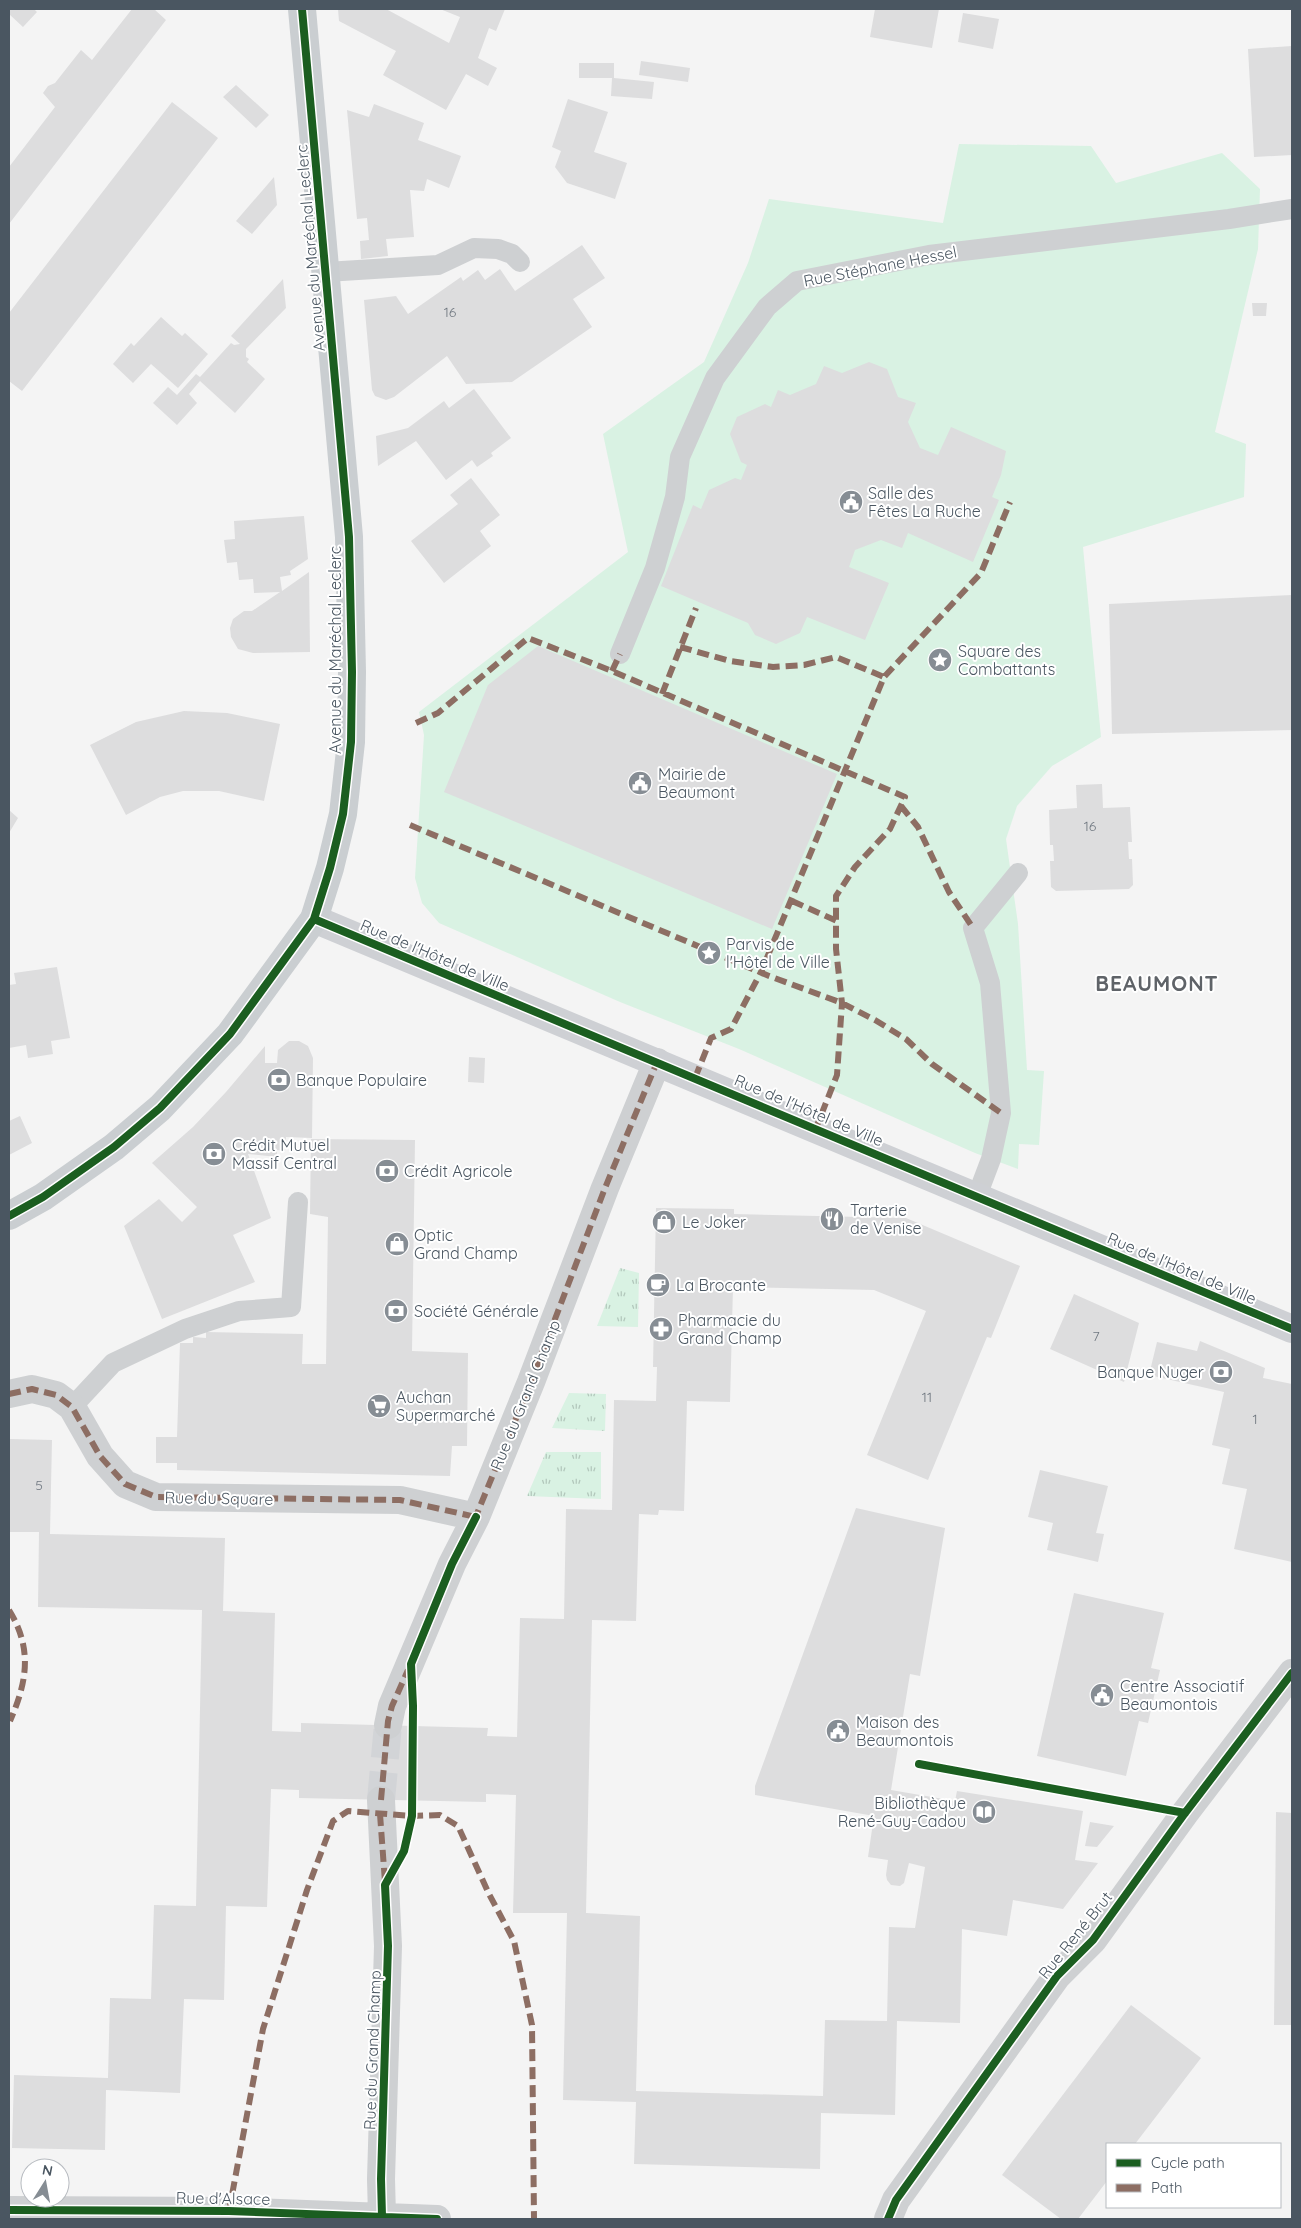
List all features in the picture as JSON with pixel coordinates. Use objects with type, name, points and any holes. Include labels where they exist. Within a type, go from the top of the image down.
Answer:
[{"type":"main road","name":"Avenue du Maréchal Leclerc","points":[[9,1216],[43,1197],[114,1147],[160,1108],[230,1034],[314,919],[330,868],[341,822],[351,742],[350,537],[302,9]]},
{"type":"main road","name":"Rue de l'Hôtel de Ville","points":[[314,919],[1292,1329]]},
{"type":"street","name":"Rue du Grand Champ","points":[[388,1725],[392,1706],[452,1564],[476,1517],[534,1374],[605,1188],[657,1062]]},
{"type":"street","points":[[9,1394],[32,1390],[56,1396],[72,1407]]},
{"type":"street","name":"Rue du Square","points":[[72,1407],[100,1456],[125,1484],[156,1497],[400,1500],[476,1517]]},
{"type":"street","name":"Rue René Brut","points":[[888,2219],[896,2200],[1057,1976],[1093,1940],[1185,1812],[1292,1673]]},
{"type":"street","name":"Rue du Grand Champ","points":[[381,1800],[380,1814],[388,1946],[381,2179],[382,2216]]},
{"type":"street","name":"Rue d'Alsace","points":[[9,2210],[382,2216],[437,2219]]},
{"type":"lane","name":"Rue Stéphane Hessel","points":[[620,654],[655,568],[674,497],[680,457],[714,378],[766,307],[797,281],[928,255],[1229,219],[1292,209]]},
{"type":"lane","points":[[326,272],[438,265],[474,248],[498,249],[512,254],[520,262]]},
{"type":"lane","points":[[977,1196],[991,1159],[1001,1114],[990,983],[973,928],[1018,873]]},
{"type":"lane","points":[[72,1407],[113,1363],[184,1329],[239,1311],[291,1307],[298,1202]]},
{"type":"green space","points":[[959,144],[1091,146],[1116,183],[1222,153],[1260,189],[1258,249],[1215,432],[1246,444],[1244,497],[1083,547],[1101,737],[1052,766],[1017,806],[1006,839],[1018,924],[1027,1070],[1044,1071],[1039,1145],[1019,1144],[1018,1169],[975,1153],[739,1049],[620,1002],[439,923],[422,903],[415,878],[424,735],[419,712],[628,552],[603,434],[704,362],[748,263],[769,199],[943,223]]},
{"type":"green space","points":[[620,1268],[639,1273],[638,1327],[597,1326]]},
{"type":"green space","points":[[569,1393],[606,1394],[605,1431],[552,1428]]},
{"type":"green space","points":[[546,1452],[601,1452],[601,1499],[527,1496]]},
{"type":"building","points":[[9,9],[34,9],[37,12],[23,27],[9,14]]},
{"type":"building","points":[[132,9],[154,9],[166,20],[9,224],[9,167],[55,107],[43,93],[48,86],[55,83],[81,50],[92,60]]},
{"type":"building","points":[[338,9],[386,9],[449,43],[460,17],[440,9],[505,9],[496,31],[489,28],[478,58],[497,68],[488,86],[466,74],[446,110],[383,75],[396,51],[339,21]]},
{"type":"building","points":[[875,9],[939,9],[932,48],[870,37]]},
{"type":"building","points":[[963,13],[999,19],[993,49],[958,42]]},
{"type":"building","points":[[1292,46],[1292,155],[1254,157],[1248,49]]},
{"type":"building","points":[[641,61],[690,68],[688,82],[639,75]]},
{"type":"building","points":[[579,63],[614,63],[614,78],[654,82],[652,99],[611,96],[612,78],[579,78]]},
{"type":"building","points":[[236,85],[269,115],[256,128],[223,97]]},
{"type":"building","points":[[568,99],[608,112],[594,152],[627,163],[615,199],[567,183],[555,167],[561,151],[552,147]]},
{"type":"building","points":[[172,102],[218,138],[22,391],[9,381],[9,313]]},
{"type":"building","points":[[374,104],[424,123],[418,140],[461,156],[449,188],[427,179],[424,191],[410,190],[414,237],[386,239],[388,256],[361,259],[360,241],[369,240],[367,218],[357,219],[347,110],[369,117]]},
{"type":"building","points":[[274,177],[277,205],[252,234],[236,221]]},
{"type":"building","points":[[582,245],[605,278],[573,299],[592,327],[512,382],[466,384],[447,356],[394,397],[386,400],[375,396],[372,390],[364,300],[396,296],[408,314],[461,277],[463,281],[478,270],[485,280],[500,269],[515,291]]},
{"type":"building","points":[[283,279],[286,308],[246,349],[246,357],[249,359],[247,362],[265,379],[235,413],[200,381],[189,394],[197,403],[177,425],[153,403],[168,387],[177,395],[196,374],[200,377],[231,343],[234,345],[240,344],[231,336]]},
{"type":"building","points":[[1252,303],[1267,303],[1266,316],[1253,316]]},
{"type":"building","points":[[161,317],[182,336],[185,333],[208,354],[178,388],[151,364],[133,383],[113,364],[131,343],[134,346]]},
{"type":"building","name":"Salle des Fêtes La Ruche","points":[[869,362],[887,369],[898,397],[916,403],[908,422],[920,448],[938,455],[951,427],[1006,451],[1001,475],[992,497],[999,500],[973,562],[908,533],[902,548],[881,540],[855,550],[849,567],[889,583],[865,640],[807,617],[800,633],[776,644],[755,635],[748,623],[661,586],[693,505],[701,509],[709,490],[735,478],[741,480],[747,465],[741,462],[730,434],[737,417],[765,404],[771,407],[778,390],[790,395],[816,384],[824,366],[842,373]]},
{"type":"building","points":[[474,389],[511,438],[491,453],[493,456],[477,467],[472,460],[446,480],[416,441],[378,466],[376,436],[408,428],[444,401],[449,408]]},
{"type":"building","points":[[471,478],[500,515],[480,531],[491,546],[444,583],[411,541],[458,504],[450,495]]},
{"type":"building","points":[[304,516],[308,559],[290,571],[291,575],[280,577],[282,591],[309,572],[310,652],[253,653],[238,649],[231,637],[230,628],[233,619],[244,611],[252,611],[280,592],[254,593],[253,579],[239,580],[237,562],[227,563],[224,540],[235,539],[234,521]]},
{"type":"building","points":[[1292,595],[1292,730],[1112,734],[1109,604]]},
{"type":"building","name":"Mairie de Beaumont","points":[[538,646],[837,774],[772,929],[444,792],[488,685]]},
{"type":"building","points":[[184,711],[227,713],[280,724],[264,801],[219,791],[183,791],[160,797],[126,815],[90,745],[136,722]]},
{"type":"building","points":[[1102,784],[1103,808],[1130,807],[1132,842],[1128,842],[1129,859],[1132,859],[1133,885],[1129,889],[1056,891],[1051,887],[1050,861],[1054,861],[1053,845],[1050,845],[1049,810],[1077,808],[1076,785]]},
{"type":"building","points":[[9,810],[18,818],[9,833]]},
{"type":"building","points":[[57,967],[70,1038],[51,1041],[53,1054],[28,1058],[26,1045],[9,1048],[9,985],[16,984],[14,973]]},
{"type":"building","points":[[289,1041],[299,1041],[308,1046],[313,1058],[312,1138],[286,1137],[285,1151],[277,1150],[277,1157],[248,1154],[271,1218],[233,1235],[255,1282],[162,1319],[124,1226],[159,1199],[182,1222],[197,1207],[152,1163],[193,1127],[265,1046],[265,1063],[277,1063],[278,1050]]},
{"type":"building","points":[[469,1057],[485,1058],[484,1083],[468,1082]]},
{"type":"building","points":[[20,1116],[32,1143],[9,1155],[9,1121]]},
{"type":"building","points":[[311,1139],[415,1140],[412,1351],[468,1353],[467,1446],[452,1446],[450,1476],[177,1470],[177,1463],[156,1463],[156,1437],[177,1437],[180,1343],[193,1343],[193,1337],[206,1338],[206,1332],[303,1334],[302,1364],[326,1364],[328,1217],[310,1214]]},
{"type":"building","points":[[656,1208],[734,1209],[734,1214],[906,1218],[1020,1266],[991,1338],[987,1337],[928,1480],[867,1455],[926,1311],[874,1290],[733,1287],[730,1402],[687,1401],[684,1511],[659,1510],[658,1515],[639,1514],[636,1621],[592,1620],[586,1913],[640,1916],[636,2091],[823,2096],[825,2020],[887,2021],[889,1927],[915,1928],[925,1867],[909,1863],[904,1883],[900,1886],[891,1885],[886,1875],[888,1860],[868,1857],[874,1816],[755,1795],[755,1786],[856,1508],[945,1528],[920,1676],[910,1674],[891,1790],[955,1801],[957,1791],[1083,1811],[1075,1860],[1098,1863],[1063,1909],[1013,1900],[1007,1936],[962,1929],[960,2023],[897,2021],[895,2115],[821,2113],[820,2169],[634,2164],[636,2102],[563,2100],[567,1913],[513,1913],[516,1795],[486,1794],[486,1802],[299,1798],[299,1790],[271,1789],[267,1907],[226,1906],[224,2000],[184,1999],[180,2093],[106,2090],[105,2150],[12,2148],[14,2075],[108,2078],[110,1998],[151,1999],[154,1905],[196,1906],[202,1610],[38,1607],[39,1532],[9,1532],[9,1439],[52,1440],[50,1534],[225,1538],[223,1611],[275,1613],[272,1731],[301,1732],[301,1723],[488,1728],[487,1736],[517,1737],[520,1618],[564,1619],[566,1509],[612,1510],[614,1400],[656,1401],[657,1367],[653,1367]]},
{"type":"building","points":[[1074,1294],[1139,1323],[1124,1382],[1050,1349]]},
{"type":"building","points":[[1200,1341],[1265,1368],[1263,1378],[1292,1384],[1292,1562],[1234,1549],[1247,1489],[1222,1484],[1230,1449],[1212,1445],[1224,1392],[1149,1375],[1157,1342],[1197,1351]]},
{"type":"building","points":[[1040,1470],[1108,1486],[1096,1533],[1104,1534],[1098,1562],[1047,1550],[1053,1523],[1028,1517]]},
{"type":"building","name":"Centre Associatif Beaumontois","points":[[1074,1593],[1164,1613],[1151,1668],[1160,1670],[1148,1723],[1139,1721],[1126,1776],[1037,1756]]},
{"type":"building","points":[[1276,1812],[1292,1813],[1292,2025],[1274,2025]]},
{"type":"building","points":[[1090,1822],[1114,1826],[1097,1847],[1085,1846]]},
{"type":"building","points":[[1131,2005],[1201,2058],[1136,2143],[1106,2143],[1106,2182],[1078,2219],[1061,2219],[1002,2175]]},
{"type":"tunnel","points":[[381,1800],[388,1725]]},
{"type":"marked path","points":[[695,1078],[711,1038],[731,1029],[761,972],[884,677],[981,573],[1010,502]]},
{"type":"marked path","points":[[662,694],[696,608]]},
{"type":"marked path","points":[[416,723],[438,713],[528,638],[612,671],[905,797],[890,829],[855,867],[836,896],[836,949],[842,1003],[837,1075],[816,1128]]},
{"type":"marked path","points":[[680,647],[730,661],[773,667],[804,665],[836,657],[884,677]]},
{"type":"marked path","points":[[612,671],[620,654]]},
{"type":"marked path","points":[[901,806],[918,827],[949,892],[973,928]]},
{"type":"marked path","points":[[410,825],[769,976],[842,1003],[906,1039],[932,1064],[1001,1113]]},
{"type":"marked path","points":[[792,901],[837,921]]},
{"type":"marked path","points":[[474,1521],[531,1382],[605,1188],[657,1062]]},
{"type":"marked path","points":[[9,1394],[32,1389],[56,1395],[72,1407],[100,1456],[125,1484],[156,1497],[400,1500],[476,1517]]},
{"type":"marked path","points":[[9,1610],[22,1638],[25,1665],[20,1693],[10,1721]]},
{"type":"marked path","points":[[381,1800],[388,1721],[392,1706],[408,1670]]},
{"type":"marked path","points":[[229,2211],[263,2029],[307,1890],[333,1821],[348,1811],[412,1816],[440,1815],[458,1826],[489,1894],[514,1941],[532,2025],[534,2219]]},
{"type":"marked path","points":[[380,1814],[385,1882]]},
{"type":"cycle path","points":[[9,1216],[43,1197],[114,1147],[160,1108],[230,1034],[314,919],[330,868],[343,814],[351,742],[352,672],[349,537],[302,9]]},
{"type":"cycle path","points":[[314,919],[1292,1329]]},
{"type":"cycle path","points":[[382,2216],[381,2179],[388,1946],[385,1885],[404,1851],[412,1816],[413,1706],[411,1664],[452,1564],[476,1517]]},
{"type":"cycle path","points":[[888,2219],[896,2200],[1057,1976],[1093,1940],[1185,1813],[1292,1673]]},
{"type":"cycle path","points":[[919,1764],[1185,1813]]},
{"type":"cycle path","points":[[9,2210],[229,2211],[437,2219]]},
{"type":"place","name":"Salle des Fêtes La Ruche","points":[[851,502]]},
{"type":"place","name":"Square des Combattants","points":[[940,660]]},
{"type":"place","name":"Mairie de Beaumont","points":[[640,783]]},
{"type":"place","name":"Parvis de l'Hôtel de Ville","points":[[709,953]]},
{"type":"place","name":"Banque Populaire","points":[[279,1080]]},
{"type":"place","name":"Crédit Mutuel Massif Central","points":[[214,1154]]},
{"type":"place","name":"Crédit Agricole","points":[[387,1171]]},
{"type":"place","name":"Tarterie de Venise","points":[[832,1219]]},
{"type":"place","name":"Le Joker","points":[[664,1222]]},
{"type":"place","name":"Optic Grand Champ","points":[[397,1244]]},
{"type":"place","name":"La Brocante","points":[[658,1285]]},
{"type":"place","name":"Société Générale","points":[[396,1311]]},
{"type":"place","name":"Pharmacie du Grand Champ","points":[[661,1329]]},
{"type":"place","name":"Banque Nuger","points":[[1221,1372]]},
{"type":"place","name":"Auchan Supermarché","points":[[379,1406]]},
{"type":"place","name":"Centre Associatif Beaumontois","points":[[1102,1695]]},
{"type":"place","name":"Maison des Beaumontois","points":[[838,1731]]},
{"type":"place","name":"Bibliothèque René-Guy-Cadou","points":[[984,1812]]},
{"type":"district","name":"BEAUMONT","points":[[1157,984]]}]
